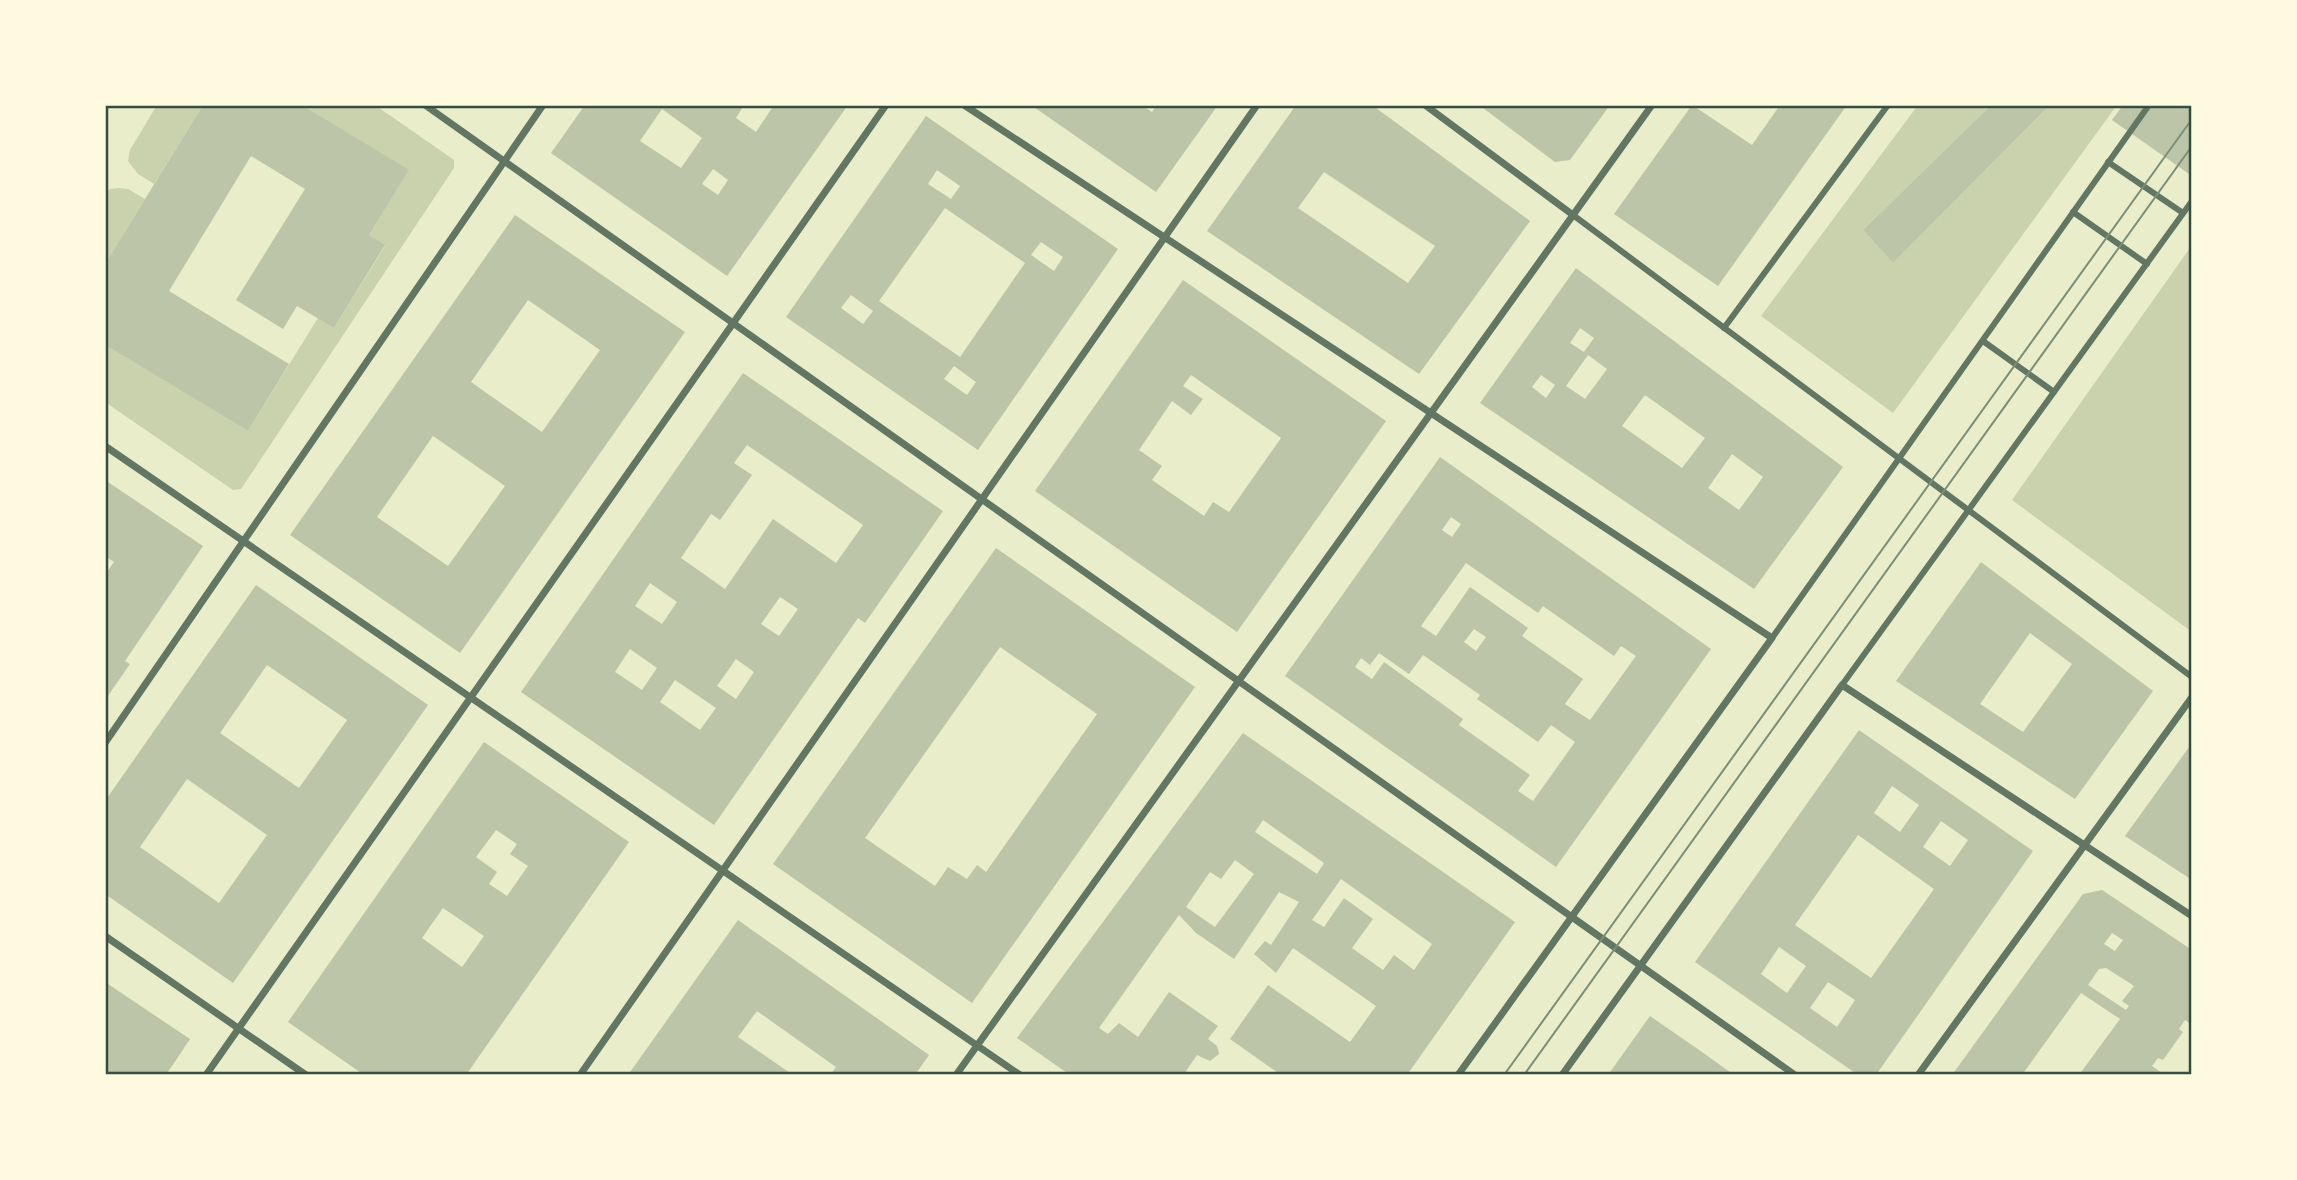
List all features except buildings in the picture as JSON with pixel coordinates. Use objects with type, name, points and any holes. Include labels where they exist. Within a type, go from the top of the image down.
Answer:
[{"type":"street","points":[[425,105],[1795,1075]]},
{"type":"street","points":[[105,743],[543,105]]},
{"type":"street","points":[[206,1075],[886,105]]},
{"type":"street","points":[[964,105],[1772,638]]},
{"type":"street","points":[[580,1075],[1257,105]]},
{"type":"street","points":[[1425,105],[2192,677]]},
{"type":"street","points":[[956,1075],[1652,105]]},
{"type":"street","points":[[1724,328],[1888,105]]},
{"type":"street","points":[[1458,1075],[1900,459],[2148,105]]},
{"type":"street","points":[[2108,162],[2183,213]]},
{"type":"street","points":[[1562,1075],[2192,201]]},
{"type":"street","points":[[2073,212],[2147,264]]},
{"type":"street","points":[[1983,341],[2054,392]]},
{"type":"street","points":[[105,446],[1020,1075]]},
{"type":"street","points":[[1842,685],[2192,916]]},
{"type":"street","points":[[1919,1075],[2192,697]]},
{"type":"street","points":[[105,936],[306,1075]]},
{"type":"green space","points":[[157,105],[203,105],[154,184],[138,174],[128,161],[130,150]]},
{"type":"green space","points":[[302,105],[375,105],[454,160],[454,168],[241,489],[233,490],[105,402],[105,345],[248,431],[318,318],[334,328],[385,246],[369,235],[408,171]]},
{"type":"green space","points":[[1918,105],[1991,105],[1863,230],[1893,263],[2050,105],[2117,105],[1893,413],[1761,316]]},
{"type":"green space","points":[[119,188],[128,189],[145,199],[105,264],[105,193]]},
{"type":"green space","points":[[2192,245],[2192,632],[2012,500]]},
{"type":"tram line","points":[[1504,1075],[2192,119]]},
{"type":"tram line","points":[[1524,1075],[2192,146]]}]
